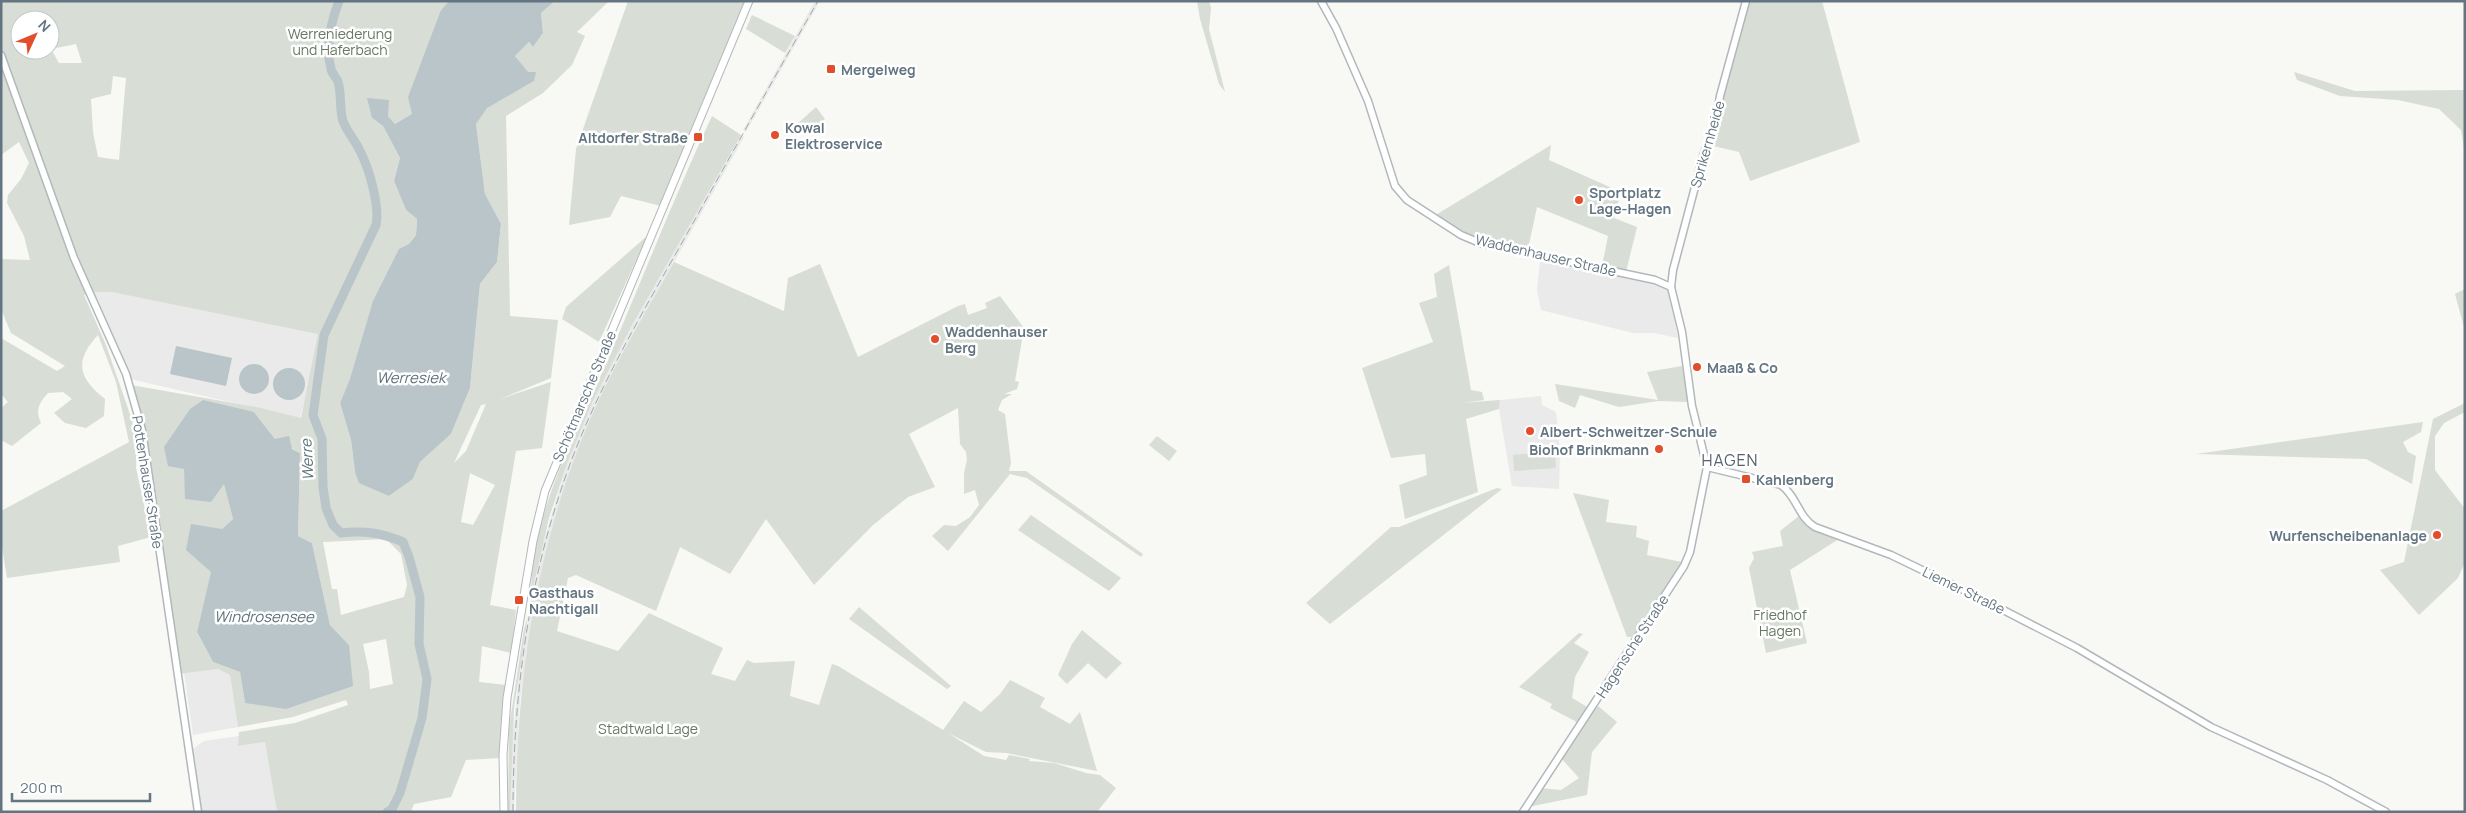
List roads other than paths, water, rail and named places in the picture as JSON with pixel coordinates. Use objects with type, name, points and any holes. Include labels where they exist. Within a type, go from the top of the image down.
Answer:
[{"type":"main road","name":"Schötmarsche Straße","points":[[504,812],[503,755],[507,698],[533,541],[545,491],[749,1]]},
{"type":"main road","name":"Waddenhauser Straße","points":[[1321,1],[1336,28],[1368,101],[1395,186],[1407,200],[1461,235],[1480,243],[1655,280],[1671,287]]},
{"type":"main road","name":"Sprikernheide","points":[[1671,287],[1673,267],[1704,153],[1716,121],[1720,96],[1746,1]]},
{"type":"main road","name":"Pottenhauser Straße","points":[[1,55],[74,258],[126,374],[140,423],[198,812]]},
{"type":"main road","points":[[1671,287],[1682,332],[1692,406],[1707,467]]},
{"type":"main road","name":"Hagensche Straße","points":[[1523,812],[1684,566],[1690,552],[1707,467]]},
{"type":"main road","name":"Liemer Straße","points":[[1707,467],[1778,483],[1790,492],[1805,519],[1815,527],[1892,555],[1980,598],[2077,648],[2210,728],[2327,780],[2386,812]]},
{"type":"water","name":"Werresiek","points":[[449,1],[555,1],[541,13],[543,33],[533,47],[529,42],[515,56],[528,72],[536,72],[534,81],[487,108],[476,124],[485,194],[501,224],[497,262],[480,284],[470,388],[451,434],[420,462],[413,479],[389,496],[359,483],[355,472],[351,440],[340,403],[350,379],[373,301],[399,249],[409,244],[416,235],[417,219],[406,210],[394,181],[400,158],[383,126],[372,118],[367,98],[389,100],[388,116],[395,124],[412,114],[408,97],[441,10]]},
{"type":"water","points":[[176,346],[232,358],[226,386],[170,374]]},
{"type":"water","points":[[254,364],[265,368],[269,379],[265,390],[254,394],[243,390],[239,379],[243,368]]},
{"type":"water","points":[[289,368],[300,373],[305,384],[300,395],[289,400],[278,395],[273,384],[278,373]]},
{"type":"water","name":"Windrosensee","points":[[203,400],[254,412],[275,439],[289,436],[292,449],[300,453],[298,536],[312,543],[330,625],[349,645],[353,686],[286,709],[245,703],[240,672],[213,662],[197,632],[211,572],[186,550],[191,524],[222,529],[233,519],[224,484],[211,502],[185,499],[184,469],[168,466],[164,447],[190,409]]},
{"type":"waterway","name":"Werre","points":[[339,1],[330,35],[329,61],[339,87],[343,121],[367,167],[375,198],[377,217],[376,225],[324,335],[313,415],[322,439],[323,487],[326,508],[333,525],[341,533],[373,533],[403,542],[420,597],[419,644],[427,679],[422,718],[400,793],[392,809],[387,812]]},
{"type":"railway","points":[[513,812],[519,686],[532,603],[551,521],[575,451],[601,391],[631,334],[818,1]]},
{"type":"place","name":"Mergelweg","points":[[831,69]]},
{"type":"place","name":"Kowal Elektroservice","points":[[775,135]]},
{"type":"place","name":"Altdorfer Straße","points":[[698,137]]},
{"type":"place","name":"Sportplatz Lage-Hagen","points":[[1579,200]]},
{"type":"place","name":"Waddenhauser Berg","points":[[935,339]]},
{"type":"place","name":"Maaß & Co","points":[[1697,367]]},
{"type":"place","name":"Albert-Schweitzer-Schule","points":[[1530,431]]},
{"type":"place","name":"Biohof Brinkmann","points":[[1659,449]]},
{"type":"place","name":"Kahlenberg","points":[[1746,479]]},
{"type":"place","name":"Wurfenscheibenanlage","points":[[2437,535]]},
{"type":"place","name":"Gasthaus Nachtigall","points":[[519,600]]},
{"type":"district","name":"HAGEN","points":[[1730,460]]},
{"type":"park label","name":"Werreniederung und Haferbach","points":[[340,42]]},
{"type":"park label","name":"Friedhof Hagen","points":[[1780,622]]},
{"type":"park label","name":"Stadtwald Lage","points":[[648,728]]}]
